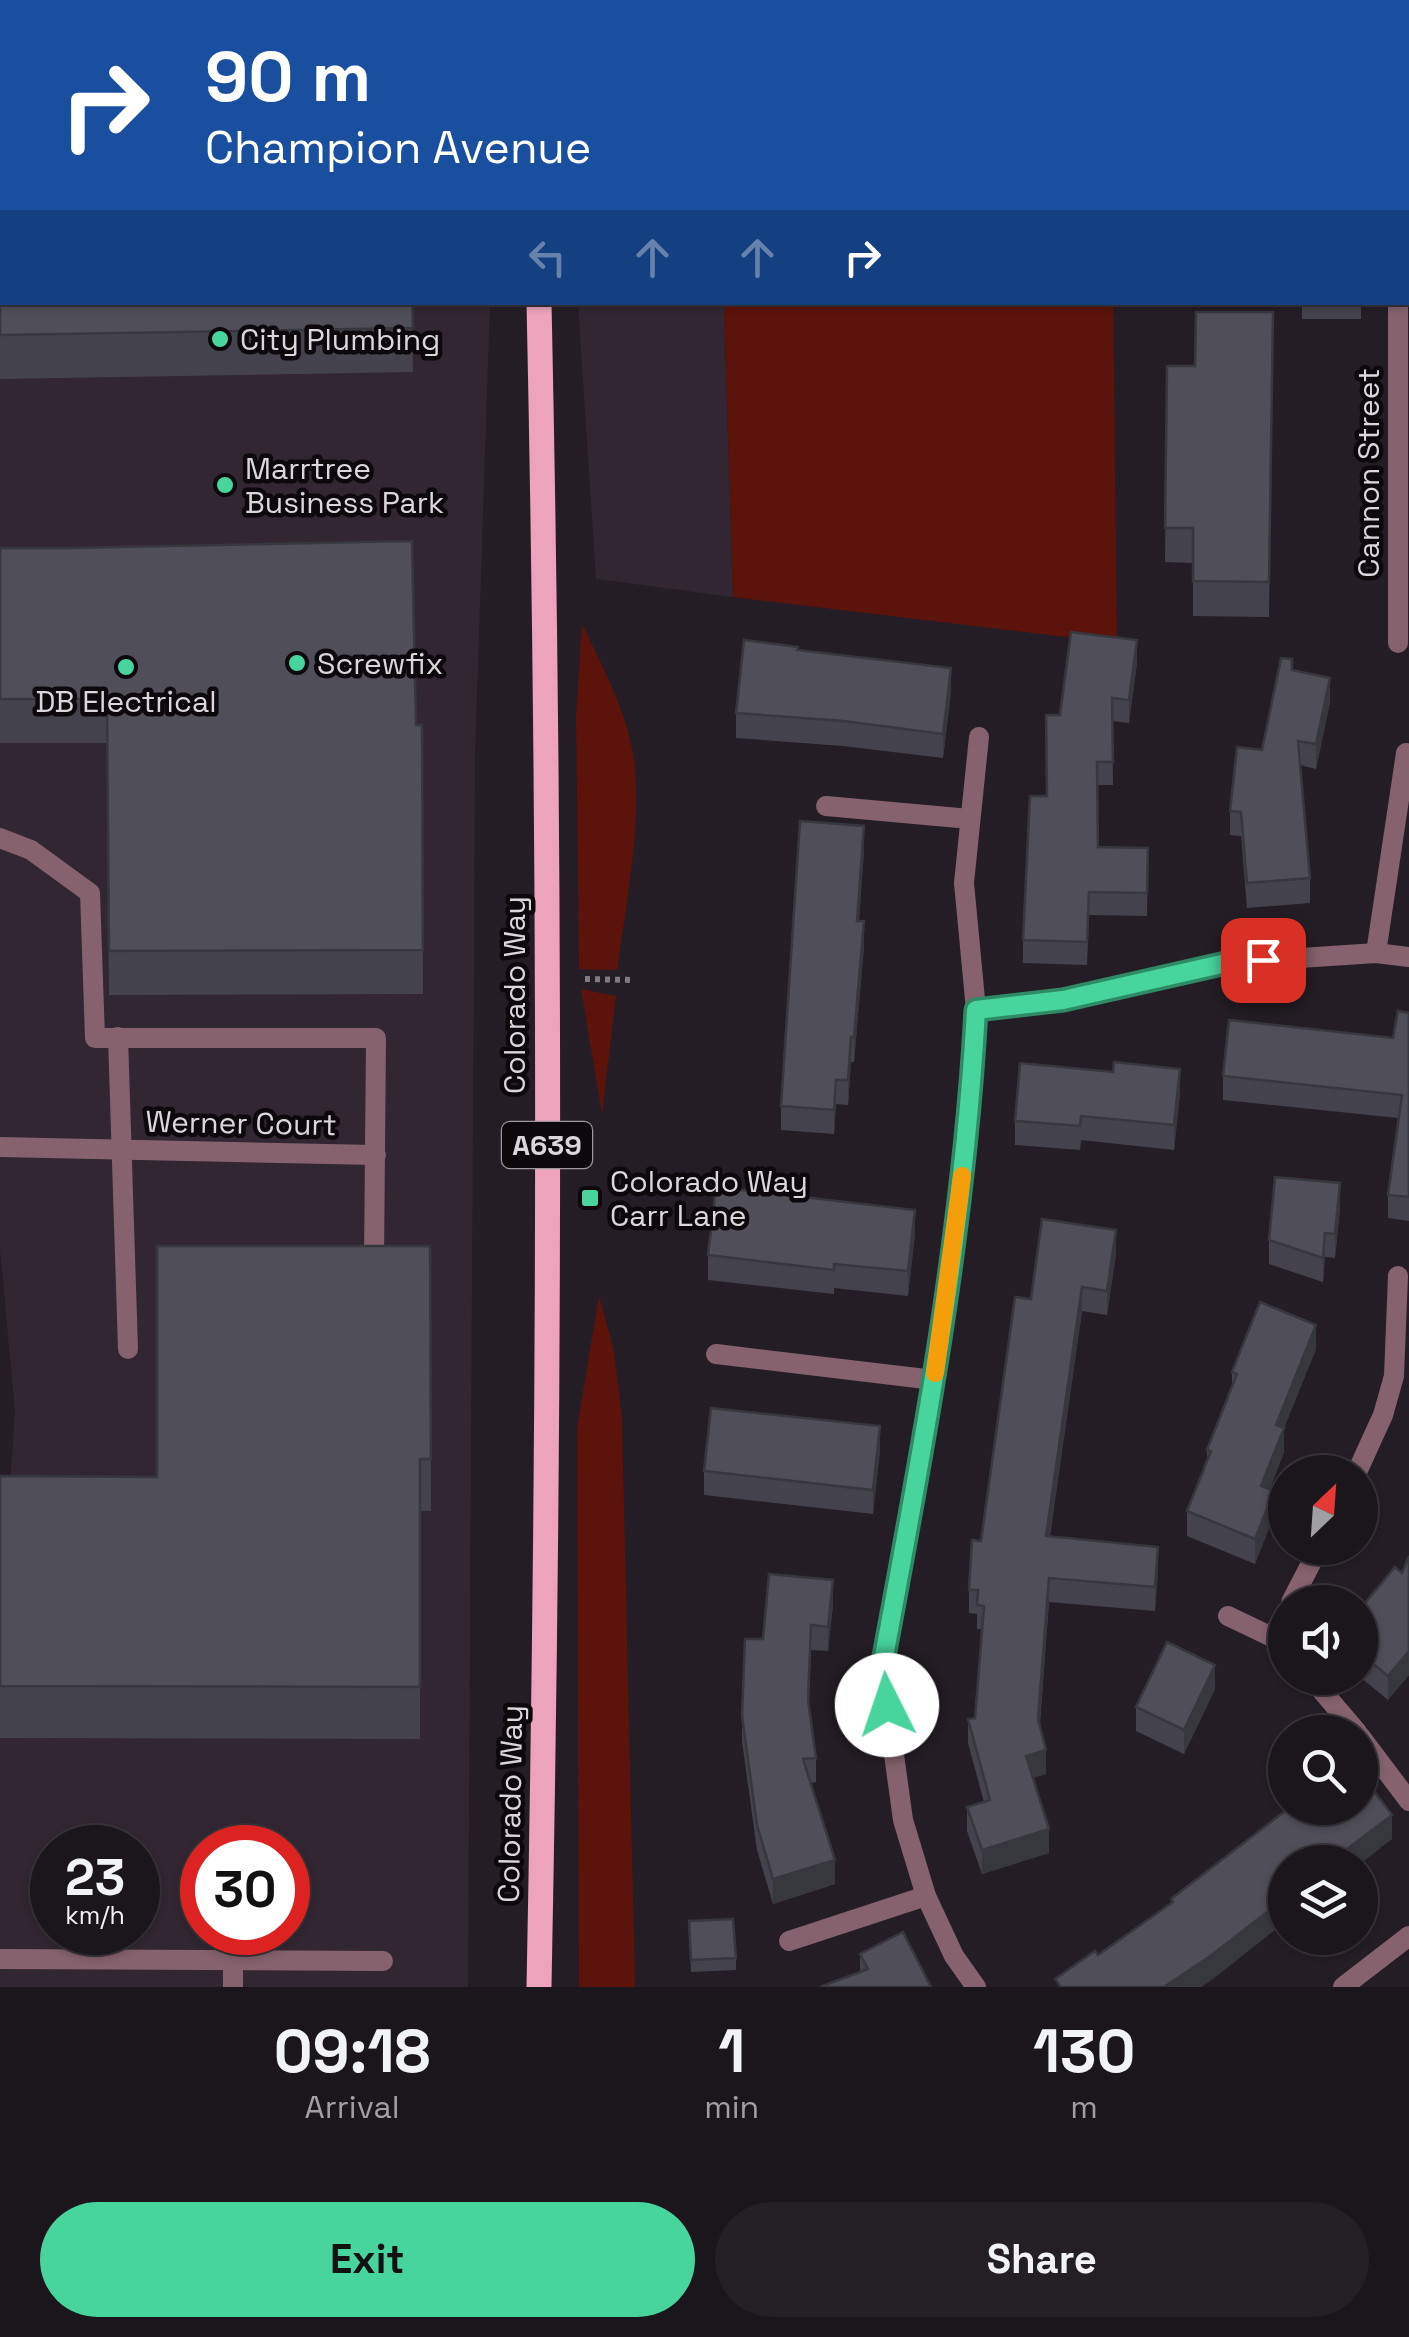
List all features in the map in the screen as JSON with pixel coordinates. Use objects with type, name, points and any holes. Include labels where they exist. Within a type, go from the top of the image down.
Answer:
[{"type":"main road","name":"Colorado Way","points":[[539,305],[547,648],[547,978],[546,1633],[539,1987]]},
{"type":"street","name":"Cannon Street","points":[[1398,305],[1398,644]]},
{"type":"street","points":[[976,1987],[954,1956],[926,1896],[903,1820],[882,1667],[934,1380],[970,1118],[976,1010],[964,883],[979,738]]},
{"type":"street","points":[[1376,953],[1406,754]]},
{"type":"street","points":[[826,806],[970,819]]},
{"type":"street","points":[[0,838],[31,850],[90,893],[94,1038],[376,1038],[376,1155]]},
{"type":"street","points":[[976,1010],[1063,1000],[1226,963],[1376,953],[1409,957]]},
{"type":"street","points":[[118,1037],[128,1350]]},
{"type":"street","name":"Werner Court","points":[[0,1147],[376,1155],[374,1261]]},
{"type":"street","points":[[1364,1455],[1401,1377],[1398,1276]]},
{"type":"street","points":[[716,1354],[934,1380]]},
{"type":"street","points":[[1228,1616],[1268,1638]]},
{"type":"street","points":[[1326,1695],[1343,1715]]},
{"type":"street","points":[[1378,1759],[1409,1800]]},
{"type":"street","points":[[789,1940],[926,1896]]},
{"type":"street","points":[[1343,1987],[1409,1936]]},
{"type":"street","points":[[0,1959],[383,1961]]},
{"type":"street","points":[[233,1987],[234,1960]]},
{"type":"path","points":[[547,978],[633,980]]},
{"type":"shaded area","points":[[0,305],[490,305],[475,755],[468,1987],[0,1987],[0,1630],[15,1412],[0,1247]]},
{"type":"shaded area","points":[[578,305],[724,305],[733,597],[596,579]]},
{"type":"shaded area","points":[[724,305],[1113,305],[1117,643],[733,597]]},
{"type":"shaded area","points":[[582,624],[622,713],[635,769],[634,845],[617,970],[579,969],[576,715]]},
{"type":"shaded area","points":[[581,989],[616,996],[602,1114]]},
{"type":"shaded area","points":[[599,1296],[614,1351],[622,1419],[635,1987],[579,1987],[577,1428]]},
{"type":"building","points":[[0,305],[412,305],[413,328],[0,335]]},
{"type":"building","points":[[1196,312],[1273,312],[1269,582],[1193,581],[1193,528],[1165,528],[1167,366],[1195,366]]},
{"type":"building","points":[[412,541],[416,725],[422,725],[423,950],[109,951],[107,699],[0,699],[0,548]]},
{"type":"building","points":[[1071,632],[1137,640],[1129,700],[1112,698],[1113,762],[1097,762],[1098,847],[1148,848],[1147,893],[1089,892],[1087,942],[1023,940],[1030,796],[1047,796],[1046,715],[1060,715]]},
{"type":"building","points":[[744,640],[951,668],[943,734],[736,713]]},
{"type":"building","points":[[1281,658],[1292,659],[1292,670],[1330,678],[1316,744],[1298,741],[1310,878],[1247,883],[1241,812],[1230,811],[1237,747],[1262,750]]},
{"type":"building","points":[[800,821],[864,826],[857,921],[864,921],[854,1037],[848,1080],[836,1080],[834,1110],[781,1106]]},
{"type":"building","points":[[1398,1011],[1409,1013],[1409,1197],[1388,1195],[1402,1095],[1223,1076],[1229,1020],[1393,1038]]},
{"type":"building","points":[[1114,1062],[1180,1069],[1174,1125],[1081,1116],[1080,1126],[1015,1121],[1020,1063],[1113,1072]]},
{"type":"building","points":[[1275,1177],[1340,1183],[1335,1234],[1325,1233],[1323,1258],[1269,1240]]},
{"type":"building","points":[[716,1187],[915,1210],[908,1271],[834,1264],[834,1270],[708,1255]]},
{"type":"building","points":[[1042,1219],[1116,1230],[1107,1291],[1082,1287],[1046,1536],[1158,1547],[1155,1587],[1049,1578],[1038,1719],[1046,1750],[1026,1756],[1049,1829],[982,1850],[967,1807],[990,1800],[968,1719],[975,1718],[984,1606],[977,1605],[978,1590],[969,1590],[972,1540],[981,1541],[1015,1297],[1031,1299]]},
{"type":"building","points":[[157,1246],[430,1246],[431,1459],[420,1459],[420,1687],[0,1686],[0,1476],[157,1477]]},
{"type":"building","points":[[1260,1302],[1316,1325],[1276,1425],[1284,1428],[1273,1455],[1268,1455],[1261,1486],[1268,1489],[1268,1506],[1255,1539],[1187,1511],[1237,1374],[1232,1372]]},
{"type":"building","points":[[711,1408],[880,1426],[873,1490],[704,1471]]},
{"type":"building","points":[[1409,1556],[1409,1651],[1388,1676],[1378,1668],[1378,1587],[1395,1567],[1402,1573]]},
{"type":"building","points":[[769,1574],[833,1580],[828,1627],[811,1625],[808,1700],[816,1758],[803,1759],[835,1860],[773,1879],[757,1825],[742,1716],[745,1639],[763,1639]]},
{"type":"building","points":[[1167,1642],[1215,1665],[1184,1730],[1136,1707]]},
{"type":"building","points":[[1378,1797],[1392,1815],[1352,1845],[1268,1845],[1268,1911],[1164,1987],[1061,1987],[1055,1979],[1095,1951],[1098,1955],[1173,1902],[1171,1899],[1268,1824],[1378,1825]]},
{"type":"building","points":[[733,1919],[736,1958],[691,1960],[689,1921]]},
{"type":"building","points":[[903,1932],[931,1987],[820,1987],[868,1969],[860,1954]]},
{"type":"slow traffic","points":[[935,1373],[962,1176]]},
{"type":"place","name":"City Plumbing","points":[[220,339]]},
{"type":"place","name":"Marrtree Business Park","points":[[225,485]]},
{"type":"place","name":"Screwfix","points":[[297,663]]},
{"type":"place","name":"DB Electrical","points":[[126,667]]},
{"type":"place","name":"Colorado Way Carr Lane","points":[[590,1198]]},
{"type":"route","points":[[887,1705],[882,1667],[934,1380],[970,1118],[976,1010],[1063,1000],[1226,963],[1263,960]]}]
